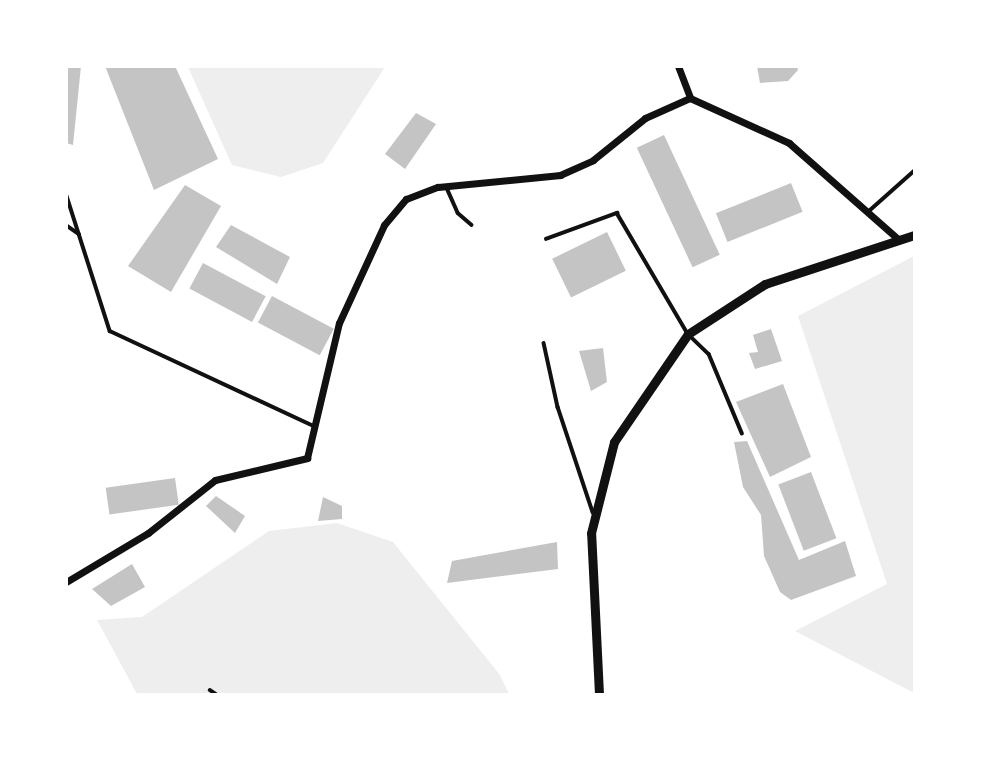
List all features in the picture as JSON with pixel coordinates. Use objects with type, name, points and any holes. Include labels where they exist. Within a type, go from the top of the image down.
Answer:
[{"type":"street","points":[[678,66],[690,98],[789,143],[899,240]]},
{"type":"street","points":[[66,582],[94,561],[148,533],[215,480],[307,458],[339,323],[384,225],[407,199],[446,186],[560,175],[593,160],[645,118],[690,98]]},
{"type":"street","points":[[599,695],[591,533],[594,517],[614,442],[688,334],[765,284],[915,235]]},
{"type":"lane","points":[[868,213],[915,171]]},
{"type":"lane","points":[[446,186],[458,213],[472,225]]},
{"type":"lane","points":[[66,192],[110,331],[314,426]]},
{"type":"lane","points":[[546,239],[617,213],[688,334],[709,354],[742,433]]},
{"type":"lane","points":[[66,225],[81,235]]},
{"type":"lane","points":[[544,342],[558,407],[594,517]]},
{"type":"lane","points":[[210,690],[216,695]]},
{"type":"shaded area","points":[[188,67],[385,67],[323,163],[281,177],[232,165]]},
{"type":"shaded area","points":[[914,256],[914,693],[795,631],[887,584],[798,316]]},
{"type":"shaded area","points":[[337,523],[393,542],[500,675],[509,694],[137,694],[97,620],[142,617],[269,531]]},
{"type":"building","points":[[66,66],[81,66],[73,145],[66,143]]},
{"type":"building","points":[[105,66],[175,66],[218,159],[154,190]]},
{"type":"building","points":[[757,66],[797,66],[798,70],[788,81],[760,83]]},
{"type":"building","points":[[416,113],[436,124],[405,169],[385,154]]},
{"type":"building","points":[[664,135],[720,255],[693,267],[637,148]]},
{"type":"building","points":[[791,183],[803,212],[728,242],[716,213]]},
{"type":"building","points":[[185,185],[221,206],[171,292],[128,266]]},
{"type":"building","points":[[231,225],[290,257],[277,284],[216,247]]},
{"type":"building","points":[[607,232],[626,271],[571,297],[552,259]]},
{"type":"building","points":[[203,263],[266,296],[252,322],[189,289]]},
{"type":"building","points":[[272,296],[334,329],[320,355],[258,322]]},
{"type":"building","points":[[771,329],[782,361],[755,369],[749,353],[758,352],[753,335]]},
{"type":"building","points":[[603,348],[607,382],[591,391],[579,351]]},
{"type":"building","points":[[783,384],[811,457],[770,477],[736,402]]},
{"type":"building","points":[[747,441],[799,560],[845,541],[856,576],[791,600],[780,592],[764,556],[761,515],[743,487],[734,442]]},
{"type":"building","points":[[811,472],[836,538],[804,551],[778,485]]},
{"type":"building","points":[[175,478],[179,505],[109,514],[106,488]]},
{"type":"building","points":[[216,496],[245,516],[235,533],[206,506]]},
{"type":"building","points":[[323,497],[342,506],[342,519],[318,521]]},
{"type":"building","points":[[557,542],[558,569],[447,583],[452,561]]},
{"type":"building","points":[[132,564],[145,587],[111,606],[92,589]]}]
